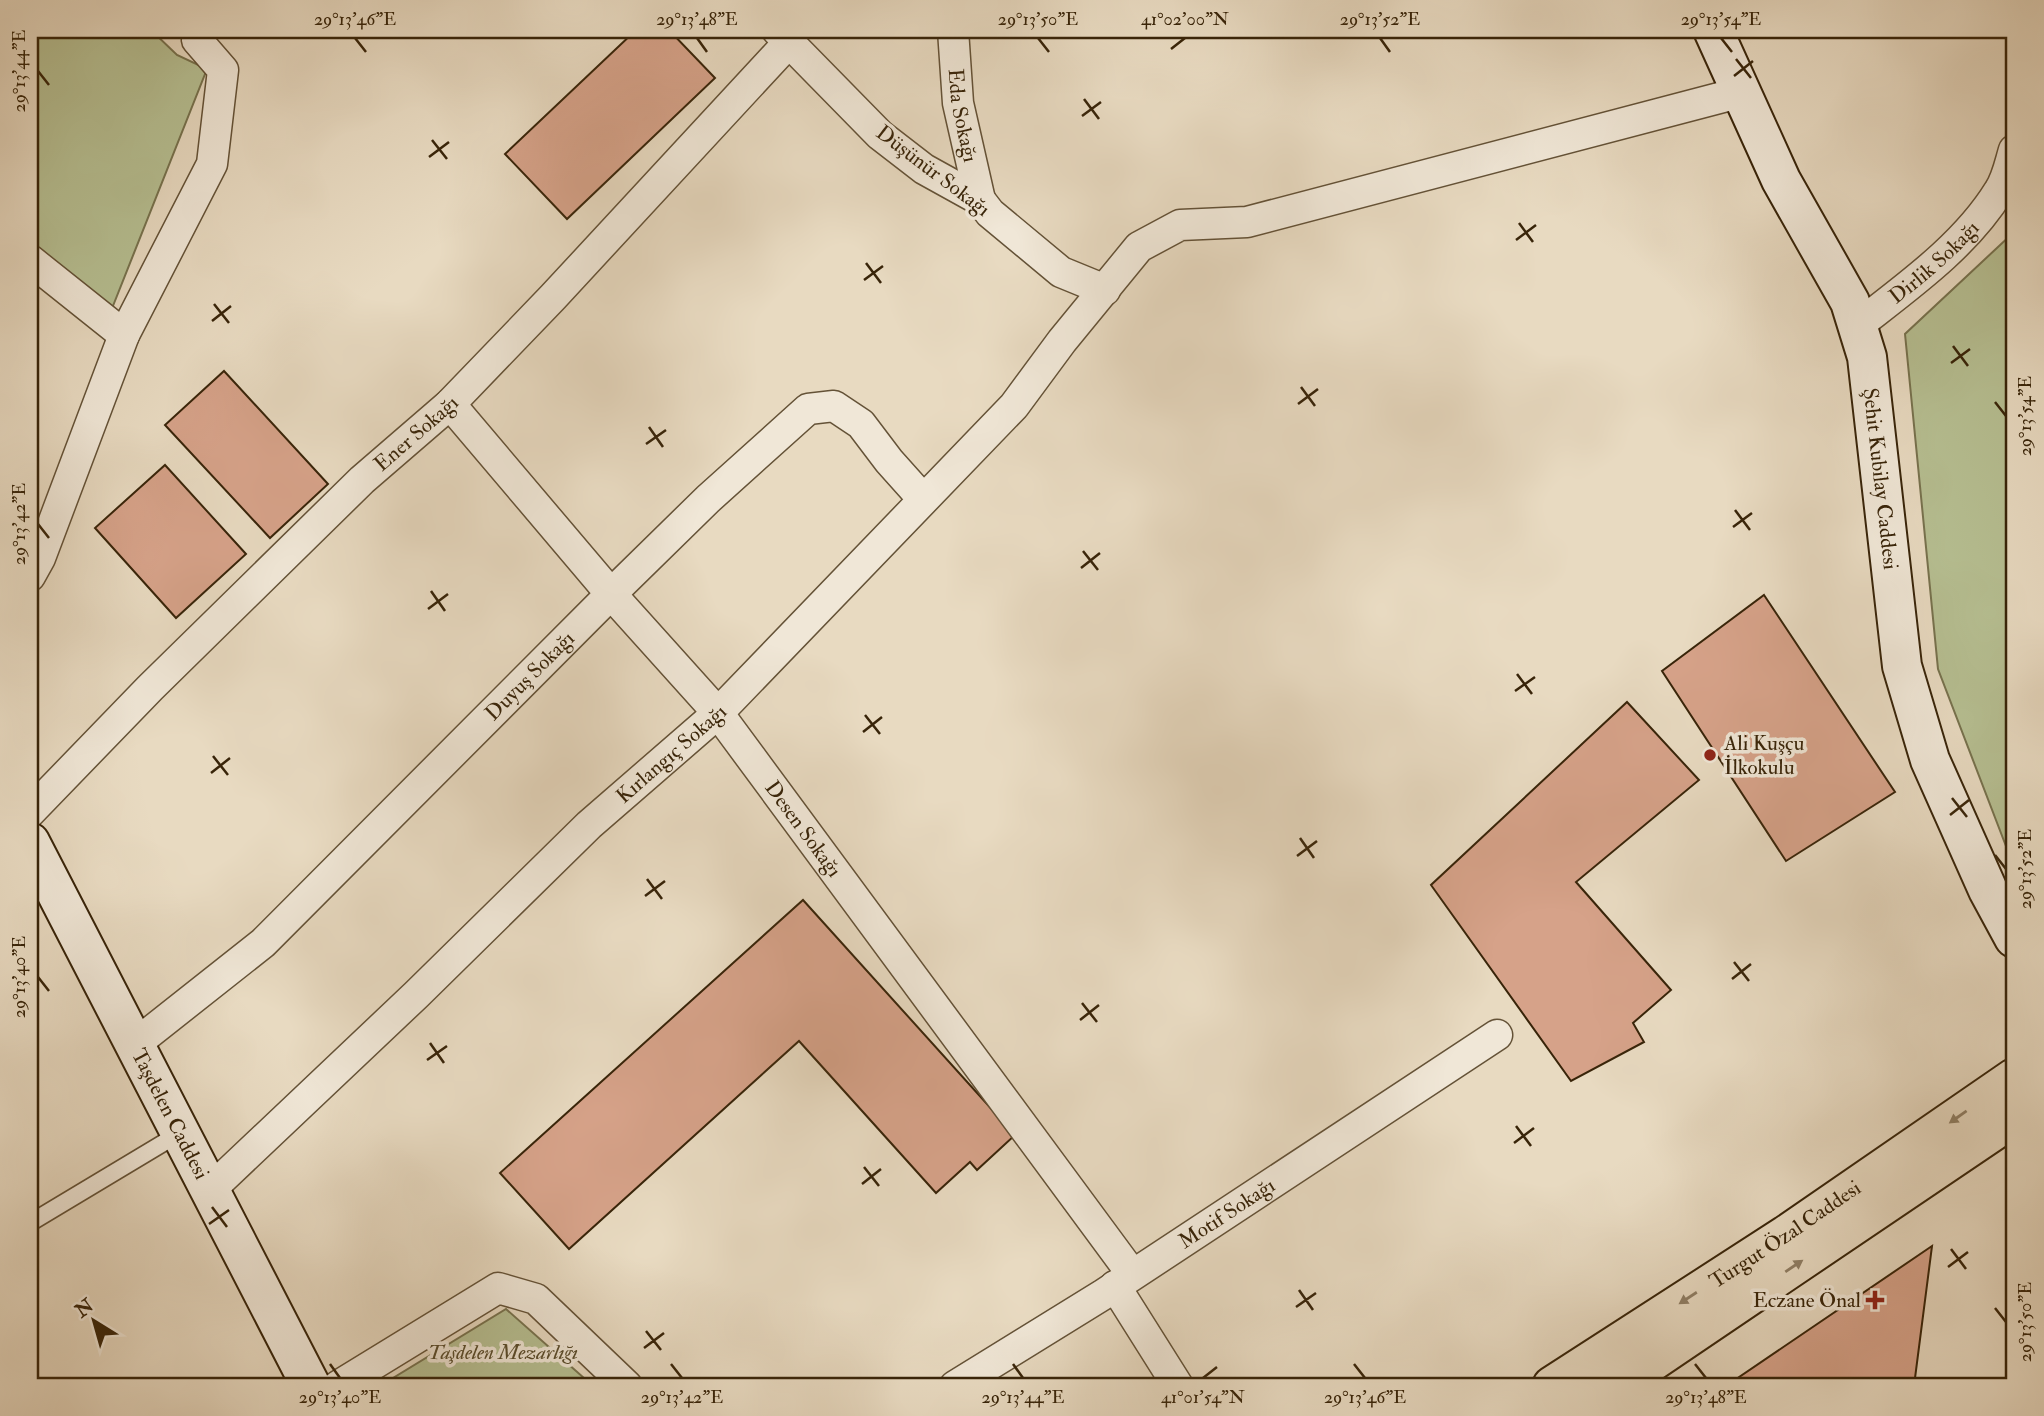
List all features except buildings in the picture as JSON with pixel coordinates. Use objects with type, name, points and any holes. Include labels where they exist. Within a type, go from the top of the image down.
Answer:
[{"type":"main road","name":"Turgut Özal Caddesi","points":[[1552,1386],[1786,1235],[2014,1078]]},
{"type":"main road","name":"Turgut Özal Caddesi","points":[[1616,1386],[2014,1117]]},
{"type":"street","points":[[30,576],[40,558],[124,335],[212,164],[223,70],[197,40],[203,30]]},
{"type":"street","name":"Eda Sokağı","points":[[953,30],[958,103],[980,200]]},
{"type":"street","name":"Şehit Kubilay Caddesi","points":[[1713,30],[1781,180],[1850,302],[1867,357],[1902,666],[1930,760],[1988,890],[2014,939]]},
{"type":"street","name":"Düşünür Sokağı","points":[[783,35],[880,135],[924,169],[980,200],[990,213],[1061,272],[1105,290]]},
{"type":"street","name":"Ener Sokağı","points":[[30,812],[150,688],[362,480],[450,404],[553,298],[783,35]]},
{"type":"street","name":"Kırlangıç Sokağı","points":[[209,1190],[416,995],[589,825],[718,713],[1014,406],[1062,341],[1139,247],[1180,225],[1247,222],[1742,92]]},
{"type":"street","name":"Dirlik Sokağı","points":[[1857,326],[1933,265],[1967,232],[2000,190],[2014,150]]},
{"type":"street","points":[[30,260],[124,335]]},
{"type":"street","name":"Desen Sokağı","points":[[450,404],[611,594],[718,713],[1124,1280],[1178,1386]]},
{"type":"street","name":"Duyuş Sokağı","points":[[134,1045],[262,943],[708,499],[808,409],[834,406],[860,424],[923,499]]},
{"type":"street","name":"Taşdelen Caddesi","points":[[30,842],[311,1386]]},
{"type":"street","name":"Motif Sokağı","points":[[955,1386],[1124,1280],[1497,1035]]},
{"type":"street","points":[[338,1386],[498,1288],[536,1299],[627,1386]]},
{"type":"lane","points":[[30,1223],[180,1133]]},
{"type":"green space","points":[[30,30],[151,30],[177,55],[207,69],[107,321],[30,261]]},
{"type":"green space","points":[[2014,232],[2014,867],[1938,669],[1905,334]]},
{"type":"green space","name":"Taşdelen Mezarlığı","points":[[506,1309],[593,1386],[380,1386]]},
{"type":"place","name":"Ali Kuşçu İlkokulu","points":[[1710,755]]},
{"type":"place","name":"Eczane Önal","points":[[1875,1300]]}]
